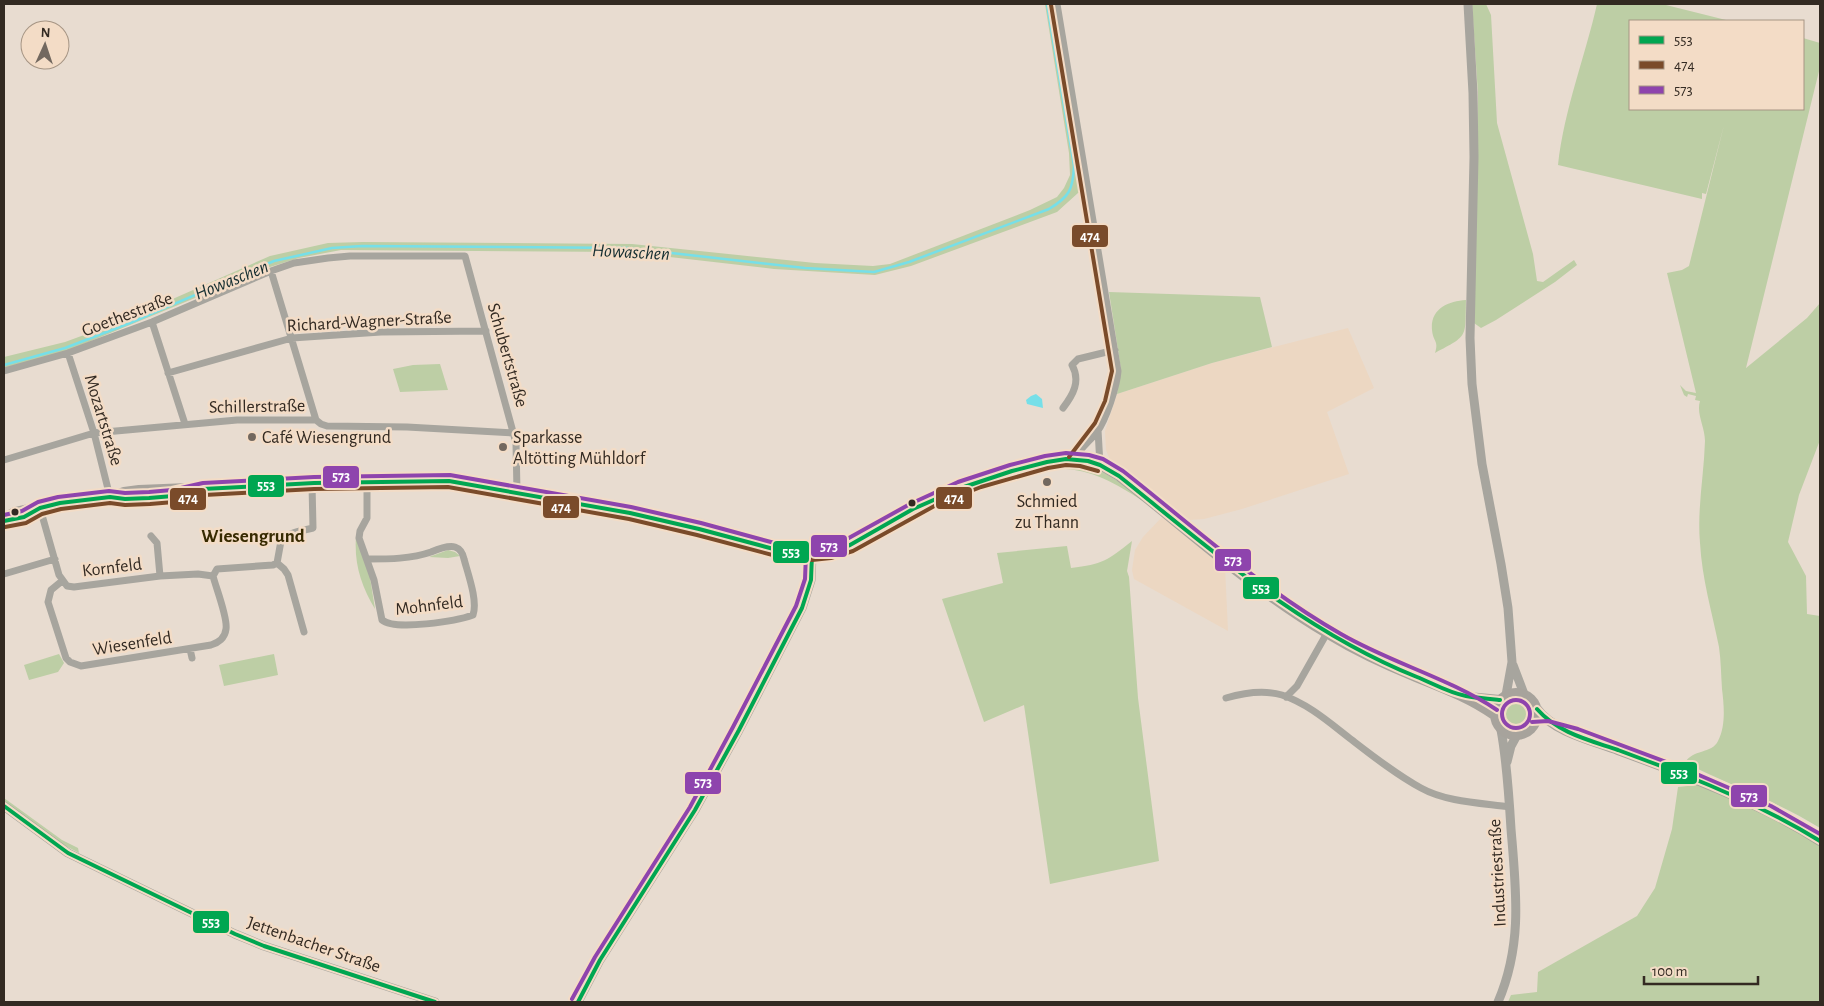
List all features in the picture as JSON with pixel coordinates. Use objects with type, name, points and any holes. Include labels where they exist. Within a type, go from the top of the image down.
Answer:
[{"type":"main road","points":[[4,519],[22,510],[139,490],[449,480],[661,519],[781,552],[812,554],[830,552],[850,545],[914,508],[979,481],[1047,462],[1074,460],[1100,465],[1126,482],[1261,588],[1327,634],[1390,666],[1465,696],[1494,714]]},
{"type":"main road","points":[[1465,696],[1503,697],[1517,693],[1524,694],[1533,702],[1541,715],[1576,735]]},
{"type":"main road","points":[[1503,697],[1495,708],[1494,714],[1501,730],[1512,735],[1525,733],[1532,728],[1546,727],[1576,735],[1724,792],[1769,812],[1820,841]]},
{"type":"main road","points":[[1532,728],[1537,716],[1537,709]]},
{"type":"street","points":[[1056,4],[1118,371],[1117,382],[1098,430],[1081,447],[1074,460]]},
{"type":"street","points":[[1468,4],[1473,112],[1470,328],[1472,384],[1482,464],[1507,599],[1512,662],[1524,694]]},
{"type":"street","name":"Goethestraße","points":[[4,371],[68,354],[152,322],[271,271],[294,264],[328,258],[465,256]]},
{"type":"street","name":"Schubertstraße","points":[[465,256],[514,433],[518,454],[517,492]]},
{"type":"street","points":[[271,271],[316,420]]},
{"type":"street","points":[[152,322],[185,424]]},
{"type":"street","name":"Richard-Wagner-Straße","points":[[168,373],[292,338],[381,332],[486,331]]},
{"type":"street","points":[[1063,408],[1069,401],[1076,384],[1077,374],[1072,365],[1078,359],[1115,350]]},
{"type":"street","name":"Mozartstraße","points":[[68,354],[94,433],[110,496]]},
{"type":"street","name":"Schillerstraße","points":[[4,460],[94,433],[237,420],[316,420],[326,426],[514,433]]},
{"type":"street","points":[[1098,430],[1100,465]]},
{"type":"street","name":"Mohnfeld","points":[[367,483],[367,518],[359,535],[374,580],[382,620],[387,624],[426,624],[473,615],[475,610],[474,601],[463,554],[456,548],[449,546],[422,555],[397,559],[368,559]]},
{"type":"street","points":[[304,632],[288,575],[276,563],[283,538],[287,535],[313,528],[312,484]]},
{"type":"street","name":"Kornfeld","points":[[40,508],[59,575],[68,586],[74,587],[160,576],[198,574],[213,576],[217,569],[276,563]]},
{"type":"street","name":"Kornfeld","points":[[151,536],[158,543],[160,576]]},
{"type":"street","points":[[578,1000],[600,960],[695,810],[739,730],[802,608],[811,580],[812,554]]},
{"type":"street","name":"Kornfeld","points":[[4,574],[55,559]]},
{"type":"street","name":"Wiesenfeld","points":[[62,581],[52,590],[48,602],[63,651],[70,662],[82,666],[216,644],[223,637],[226,630],[225,619],[213,576]]},
{"type":"street","points":[[1286,697],[1297,686],[1327,634]]},
{"type":"street","points":[[190,648],[192,658]]},
{"type":"street","points":[[1503,697],[1512,662]]},
{"type":"street","points":[[1226,698],[1253,693],[1268,693],[1286,697],[1315,712],[1398,774],[1422,789],[1458,799],[1510,807]]},
{"type":"street","name":"Industriestraße","points":[[1498,1002],[1510,970],[1516,931],[1516,885],[1507,770],[1501,730]]},
{"type":"street","name":"Industriestraße","points":[[1507,770],[1511,746],[1518,735]]},
{"type":"street","name":"Jettenbacher Straße","points":[[4,806],[68,853],[235,934],[264,946],[435,1002]]},
{"type":"shaded area","points":[[1348,328],[1374,388],[1327,412],[1349,474],[1242,509],[1204,519],[1190,520],[1165,504],[1110,460],[1106,450],[1105,431],[1117,394],[1212,363]]},
{"type":"shaded area","points":[[1163,516],[1225,567],[1228,631],[1134,579],[1132,570],[1135,550],[1143,537]]},
{"type":"green space","points":[[1045,4],[1053,4],[1084,193],[1078,193],[1057,212],[911,266],[875,275],[774,269],[626,252],[341,250],[299,258],[270,267],[67,351],[4,368],[4,357],[65,342],[125,320],[270,256],[328,243],[632,244],[815,263],[873,266],[890,264],[1030,210],[1057,197],[1064,188],[1070,175],[1069,153]]},
{"type":"green space","points":[[1472,4],[1486,4],[1491,15],[1497,123],[1533,254],[1537,281],[1543,282],[1574,260],[1577,265],[1555,282],[1481,328],[1474,323],[1478,94]]},
{"type":"green space","points":[[1597,4],[1662,4],[1726,20],[1629,20],[1629,110],[1804,110],[1804,38],[1820,43],[1820,67],[1746,368],[1807,318],[1820,303],[1820,440],[1799,495],[1788,542],[1806,576],[1807,614],[1820,616],[1820,828],[1771,802],[1685,763],[1692,755],[1711,748],[1718,741],[1721,735],[1724,709],[1719,647],[1705,582],[1700,543],[1699,517],[1705,436],[1699,411],[1700,401],[1695,400],[1696,396],[1688,394],[1687,397],[1684,395],[1680,385],[1686,391],[1696,393],[1667,273],[1682,270],[1689,266],[1724,125],[1706,194],[1702,193],[1702,199],[1558,165],[1565,124]]},
{"type":"green space","points":[[1109,292],[1260,297],[1272,347],[1212,363],[1117,394],[1121,369]]},
{"type":"green space","points":[[1466,300],[1466,322],[1463,334],[1454,342],[1435,353],[1436,343],[1432,330],[1434,317],[1447,304]]},
{"type":"green space","points":[[440,364],[448,390],[400,392],[393,369],[413,365]]},
{"type":"green space","points":[[1081,466],[1108,475],[1146,503],[1098,476],[1066,469]]},
{"type":"green space","points":[[356,536],[369,571],[375,609],[366,591],[357,565]]},
{"type":"green space","points":[[1132,541],[1127,571],[1138,698],[1159,861],[1050,884],[1024,705],[984,722],[942,599],[1003,583],[997,553],[1067,546],[1071,568],[1098,563]]},
{"type":"green space","points":[[448,550],[460,556],[448,558],[429,557]]},
{"type":"green space","points":[[59,654],[64,663],[58,672],[29,680],[24,665]]},
{"type":"green space","points":[[274,654],[278,675],[224,686],[219,665]]},
{"type":"green space","points":[[1516,696],[1528,701],[1533,713],[1528,725],[1516,730],[1504,725],[1499,713],[1504,701]]},
{"type":"green space","points":[[1697,785],[1761,812],[1820,846],[1820,1002],[1508,1002],[1511,995],[1537,992],[1538,972],[1637,916],[1655,888],[1672,829],[1678,787]]},
{"type":"green space","points":[[4,798],[62,840],[78,848],[79,853],[62,844],[4,801]]},
{"type":"water","points":[[1036,394],[1042,399],[1043,408],[1027,404],[1026,400]]},
{"type":"waterway","name":"Howaschen","points":[[4,365],[65,348],[130,323],[274,261],[332,248],[362,246],[627,248],[805,268],[874,272],[909,262],[1049,209],[1061,201],[1069,192],[1074,166],[1047,4]]},
{"type":"transit line","name":"474","points":[[1051,5],[1112,371],[1105,401],[1095,423],[1069,457]]},
{"type":"transit line","name":"573","points":[[4,515],[22,511],[38,502],[58,497],[109,491],[125,493],[149,492],[172,490],[203,483],[314,477],[450,475],[631,507],[701,523],[782,545],[812,548],[829,546],[847,539],[910,504],[958,482],[1045,456],[1066,453],[1089,455],[1103,459],[1123,471],[1229,557],[1312,616],[1360,644],[1459,689],[1497,710]]},
{"type":"transit line","name":"553","points":[[4,521],[24,517],[40,508],[60,503],[110,497],[125,499],[149,498],[173,496],[203,489],[314,483],[449,481],[630,513],[781,551],[812,554],[830,552],[850,545],[913,509],[961,488],[1012,471],[1047,462],[1066,459],[1088,461],[1100,465],[1119,476],[1260,588],[1335,637],[1375,658],[1460,695],[1500,700]]},
{"type":"transit line","name":"474","points":[[5,527],[26,523],[42,514],[61,509],[110,503],[125,505],[150,504],[174,502],[204,495],[314,489],[448,487],[629,519],[780,557],[812,560],[831,558],[853,551],[938,504],[981,487],[1048,468],[1066,465],[1080,466],[1098,471]]},
{"type":"transit line","name":"573","points":[[572,999],[595,957],[690,807],[733,727],[796,606],[805,579],[806,554]]},
{"type":"transit line","name":"553","points":[[578,1002],[600,960],[695,810],[739,730],[802,608],[811,580],[812,554]]},
{"type":"transit line","name":"573","points":[[1516,700],[1526,704],[1530,714],[1526,724],[1516,728],[1506,724],[1502,714],[1506,704],[1516,700]]},
{"type":"transit line","name":"553","points":[[1537,709],[1564,730],[1718,789],[1770,813],[1820,841]]},
{"type":"transit line","name":"573","points":[[1532,722],[1548,721],[1578,729],[1685,769],[1771,806],[1820,834]]},
{"type":"transit line","name":"553","points":[[4,806],[68,853],[235,934],[264,946],[435,1002]]},
{"type":"place","name":"Café Wiesengrund","points":[[252,437]]},
{"type":"place","name":"Sparkasse Altötting Mühldorf","points":[[503,447]]},
{"type":"place","name":"Schmied zu Thann","points":[[1047,482]]},
{"type":"district","name":"Wiesengrund","points":[[253,535]]}]
